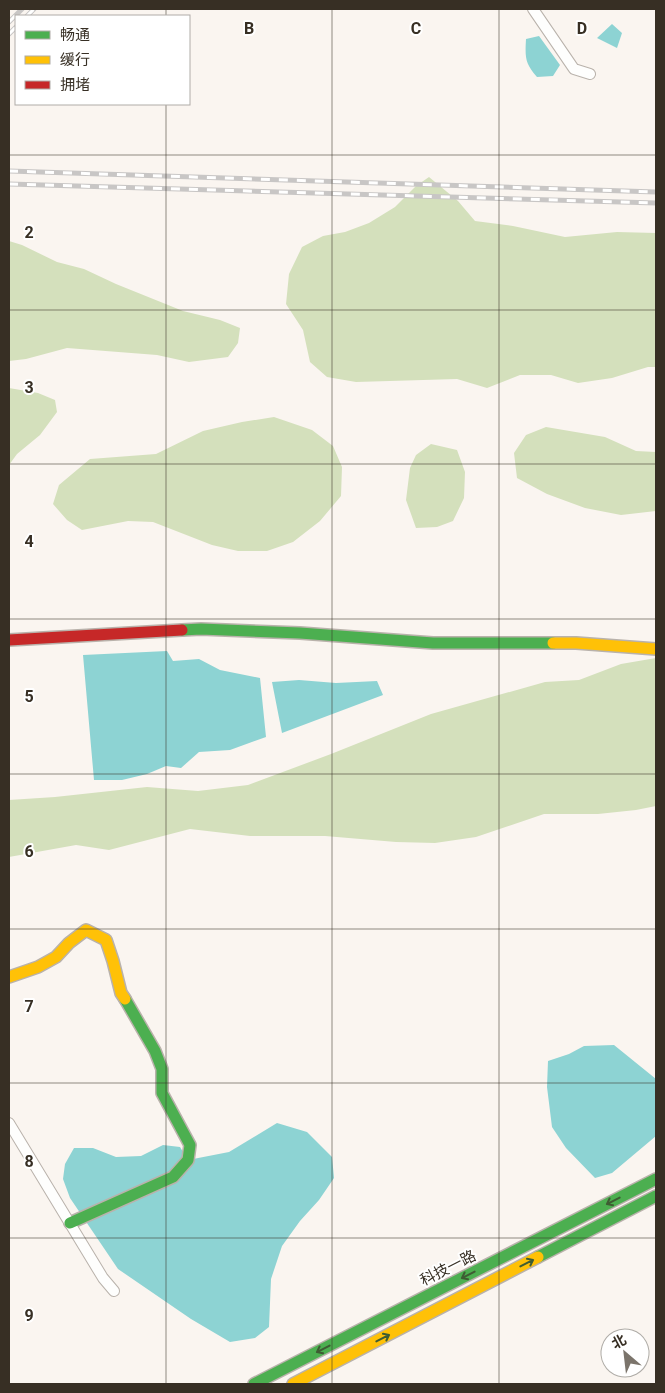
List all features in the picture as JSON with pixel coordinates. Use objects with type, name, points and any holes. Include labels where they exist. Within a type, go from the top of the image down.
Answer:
[{"type":"street","points":[[533,9],[574,69],[590,74]]},
{"type":"street","points":[[9,640],[201,629],[300,633],[433,643],[576,643],[656,649]]},
{"type":"street","points":[[9,976],[38,967],[56,957],[69,943],[86,930],[106,940],[121,993],[155,1051],[162,1069],[162,1093],[190,1145],[188,1160],[173,1177],[70,1224]]},
{"type":"street","points":[[9,1124],[103,1278],[114,1292]]},
{"type":"street","name":"科技一路","points":[[254,1384],[656,1179]]},
{"type":"street","points":[[293,1384],[656,1196]]},
{"type":"green space","points":[[429,177],[458,201],[475,221],[513,226],[565,237],[617,232],[656,233],[656,367],[648,367],[612,378],[578,383],[551,375],[520,375],[487,388],[457,379],[356,382],[327,377],[310,362],[303,330],[286,304],[289,274],[302,247],[323,236],[345,232],[369,223],[395,207],[416,186]]},
{"type":"green space","points":[[9,241],[22,245],[57,262],[84,269],[183,311],[220,320],[240,328],[238,343],[228,357],[189,362],[157,355],[67,348],[26,359],[9,361]]},
{"type":"green space","points":[[9,388],[38,393],[55,400],[57,412],[40,435],[17,454],[9,465]]},
{"type":"green space","points":[[274,417],[312,430],[333,446],[342,467],[341,496],[320,521],[293,542],[267,551],[238,551],[212,545],[153,522],[128,521],[82,530],[67,520],[53,504],[59,485],[90,459],[156,454],[203,431]]},
{"type":"green space","points":[[546,427],[605,437],[636,451],[656,452],[656,511],[621,515],[585,508],[547,494],[517,478],[514,453],[526,435]]},
{"type":"green space","points":[[431,444],[457,450],[465,472],[464,498],[453,521],[437,527],[416,528],[406,500],[410,468],[416,455]]},
{"type":"green space","points":[[656,658],[656,806],[598,814],[544,814],[476,837],[435,843],[325,836],[250,836],[190,829],[109,850],[76,845],[9,857],[9,800],[147,787],[198,791],[248,785],[431,714],[545,682],[579,680],[621,664]]},
{"type":"water","points":[[612,24],[622,33],[617,48],[597,38]]},
{"type":"water","points":[[539,36],[560,65],[553,76],[537,77],[528,64],[526,39]]},
{"type":"water","points":[[167,651],[173,661],[199,659],[220,670],[260,678],[266,737],[230,750],[199,752],[181,768],[166,766],[147,774],[122,780],[94,780],[83,655]]},
{"type":"water","points":[[299,680],[336,683],[377,681],[383,695],[282,733],[272,682]]},
{"type":"water","points":[[614,1045],[656,1079],[656,1136],[612,1173],[595,1178],[566,1148],[552,1127],[547,1087],[548,1061],[569,1054],[584,1046]]},
{"type":"water","points":[[277,1123],[307,1132],[332,1157],[334,1178],[282,1246],[271,1279],[269,1327],[255,1338],[230,1342],[191,1319],[118,1269],[70,1198],[63,1179],[65,1164],[74,1148],[93,1148],[116,1157],[141,1156],[163,1145],[180,1147],[188,1160],[229,1152]]},
{"type":"railway","points":[[16,15],[22,9]]},
{"type":"railway","points":[[28,15],[34,9]]},
{"type":"railway","points":[[9,22],[15,16]]},
{"type":"railway","points":[[9,34],[15,28]]},
{"type":"railway","points":[[9,171],[656,192]]},
{"type":"railway","points":[[9,184],[656,203]]},
{"type":"traffic: fast","points":[[182,630],[300,633],[433,643],[553,643]]},
{"type":"traffic: fast","points":[[70,1223],[173,1177],[188,1160],[190,1145],[162,1093],[162,1069],[155,1051],[125,999]]},
{"type":"traffic: fast","points":[[254,1384],[656,1179]]},
{"type":"traffic: fast","points":[[538,1257],[656,1196]]},
{"type":"traffic: slow","points":[[553,643],[656,649]]},
{"type":"traffic: slow","points":[[9,977],[38,967],[56,957],[69,943],[86,930],[106,940],[121,993],[125,999]]},
{"type":"traffic: slow","points":[[293,1384],[538,1257]]},
{"type":"traffic: jam","points":[[9,640],[182,630]]}]
